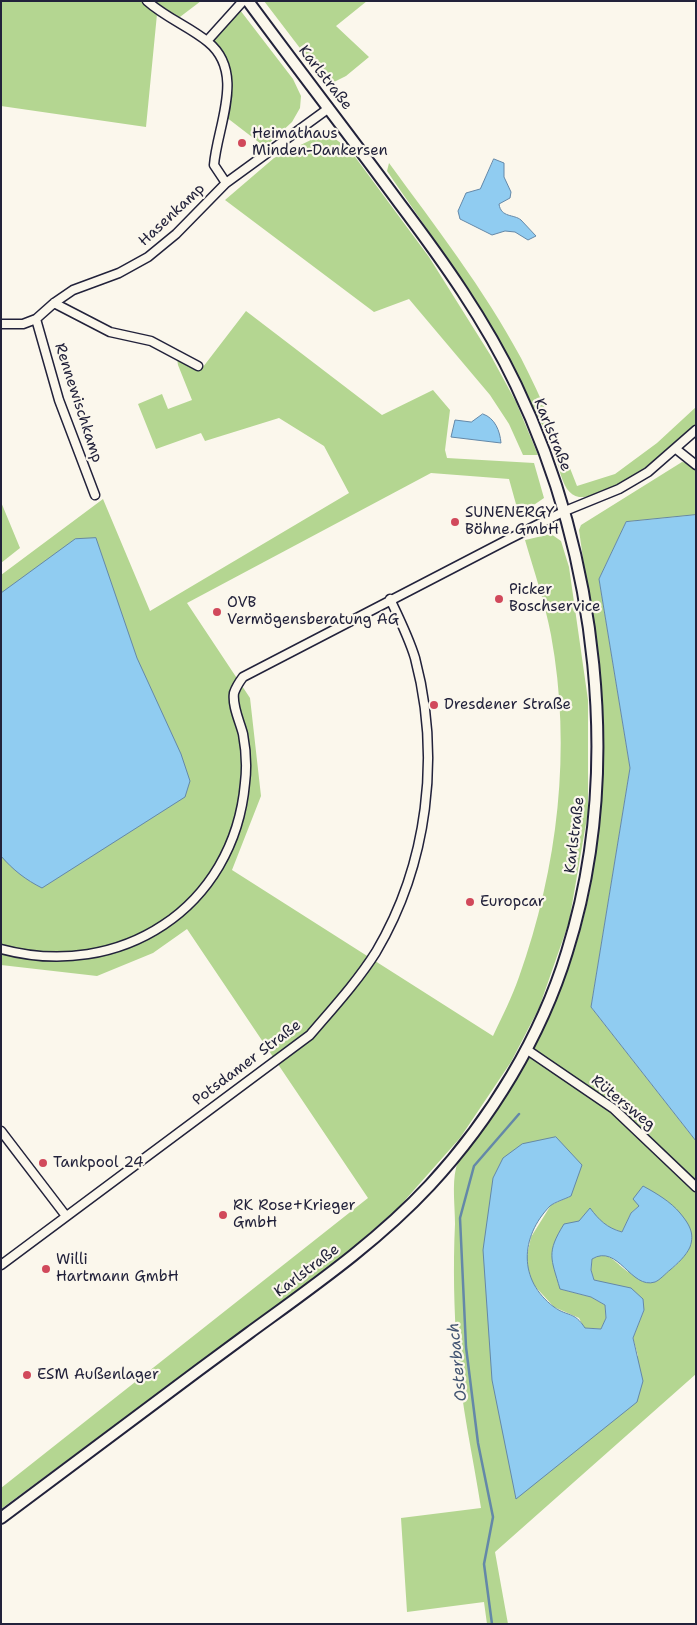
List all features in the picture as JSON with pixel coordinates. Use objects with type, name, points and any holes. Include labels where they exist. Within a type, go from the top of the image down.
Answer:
[{"type":"street","name":"Hasenkamp","points":[[147,1],[166,17],[207,41],[219,55],[226,74],[226,105],[214,165],[226,182]]},
{"type":"street","points":[[207,41],[243,1]]},
{"type":"street","name":"Karlstraße","points":[[1,1518],[348,1260],[410,1206],[456,1156],[501,1092],[526,1049],[550,997],[567,952],[589,858],[595,801],[597,749],[591,648],[584,601],[565,511],[548,460],[516,385],[490,335],[460,286],[248,1]]},
{"type":"street","name":"Hasenkamp","points":[[1,324],[23,324],[36,319],[54,303],[74,290],[119,273],[148,257],[176,234],[226,182],[329,108]]},
{"type":"street","points":[[54,303],[110,332],[151,341],[198,366]]},
{"type":"street","name":"Rennewischkamp","points":[[36,319],[59,400],[95,495]]},
{"type":"street","points":[[1,949],[20,954],[66,957],[109,951],[156,930],[178,914],[198,896],[226,854],[242,807],[246,759],[234,694],[243,676],[565,511],[619,489],[648,472],[696,430]]},
{"type":"street","points":[[676,449],[696,465]]},
{"type":"street","name":"Potsdamer Straße","points":[[1,1265],[310,1035],[358,978],[388,928],[400,903],[418,846],[424,810],[428,760],[423,698],[416,665],[406,633],[390,599]]},
{"type":"street","name":"Rütersweg","points":[[526,1049],[614,1110],[696,1187]]},
{"type":"street","points":[[1,1131],[66,1216]]},
{"type":"green space","points":[[1,1],[201,1],[172,23],[157,14],[146,127],[1,106]]},
{"type":"green space","points":[[264,1],[367,1],[336,26],[369,57],[346,76],[334,82],[322,77]]},
{"type":"green space","points":[[240,10],[293,79],[301,96],[300,108],[292,122],[265,147],[226,117],[230,91],[212,42]]},
{"type":"green space","points":[[319,136],[334,138],[350,150],[429,257],[491,356],[516,402],[538,455],[523,455],[509,424],[490,395],[409,299],[374,312],[225,200],[274,158]]},
{"type":"green space","points":[[389,163],[458,258],[507,332],[543,405],[577,486],[615,474],[657,443],[696,407],[696,424],[658,458],[626,481],[594,495],[579,497],[571,493],[563,480],[544,429],[497,337],[462,280],[387,171]]},
{"type":"green space","points":[[246,311],[382,415],[433,390],[450,410],[445,450],[447,458],[534,463],[544,498],[519,515],[509,479],[431,473],[187,603],[250,698],[261,796],[232,870],[493,1036],[516,984],[532,936],[552,851],[558,808],[560,721],[557,678],[549,623],[525,540],[551,534],[561,541],[569,567],[588,700],[588,812],[569,922],[539,1008],[511,1062],[460,1138],[398,1208],[341,1258],[1,1509],[1,1488],[368,1198],[187,929],[153,953],[97,976],[1,965],[1,575],[103,499],[150,611],[349,493],[324,446],[279,418],[205,441],[201,433],[156,449],[138,404],[162,394],[168,409],[192,400],[178,365],[176,353],[203,367]]},
{"type":"green space","points":[[682,462],[696,469],[696,515],[626,522],[599,579],[630,768],[591,1007],[696,1141],[696,1374],[495,1552],[508,1624],[487,1624],[484,1602],[407,1612],[401,1518],[481,1508],[464,1410],[457,1351],[454,1288],[455,1175],[458,1163],[510,1091],[553,1006],[575,947],[590,889],[598,830],[601,771],[600,711],[595,651],[579,530],[581,525]],"holes":[[[556,1137],[571,1196],[551,1205],[531,1237],[526,1260],[531,1282],[554,1307],[579,1318],[584,1328],[601,1329],[606,1318],[605,1305],[591,1297],[560,1289],[597,1218],[610,1228],[622,1232],[631,1213],[639,1206],[688,1251],[676,1265],[655,1282],[626,1271],[608,1257],[598,1256],[592,1259],[591,1270],[594,1280],[644,1310],[633,1338],[638,1356],[492,1380]]]},
{"type":"green space","points":[[1,502],[20,548],[1,563]]},
{"type":"water","points":[[494,159],[504,163],[504,177],[511,192],[510,198],[499,204],[500,208],[505,214],[521,220],[536,236],[528,240],[515,232],[505,231],[492,235],[460,219],[458,211],[466,193],[480,189]]},
{"type":"water","points":[[483,414],[491,419],[496,426],[501,443],[451,437],[455,420],[471,422]]},
{"type":"water","points":[[696,515],[696,1141],[591,1007],[630,768],[599,579],[626,522]]},
{"type":"water","points":[[96,538],[137,658],[181,754],[190,781],[185,797],[42,888],[20,874],[1,856],[1,593],[75,539]]},
{"type":"water","points":[[556,1137],[582,1165],[571,1196],[550,1206],[540,1218],[533,1231],[527,1258],[534,1284],[542,1296],[554,1307],[577,1319],[585,1328],[601,1329],[606,1318],[605,1305],[591,1297],[560,1289],[552,1256],[552,1249],[564,1224],[579,1221],[590,1208],[604,1223],[622,1232],[631,1213],[639,1206],[633,1199],[643,1186],[668,1201],[680,1213],[690,1229],[692,1237],[690,1247],[681,1260],[655,1282],[646,1283],[639,1280],[617,1261],[609,1257],[601,1256],[592,1259],[591,1270],[594,1280],[631,1288],[643,1299],[644,1310],[633,1338],[643,1381],[637,1402],[516,1499],[492,1380],[483,1250],[493,1178],[503,1158],[522,1144]]},
{"type":"waterway","name":"Osterbach","points":[[492,1624],[484,1564],[493,1517],[478,1443],[466,1347],[460,1218],[474,1166],[519,1114]]},
{"type":"place","name":"Heimathaus Minden-Dankersen","points":[[242,143]]},
{"type":"place","name":"SUNENERGY Böhne GmbH","points":[[455,522]]},
{"type":"place","name":"Picker Boschservice","points":[[499,599]]},
{"type":"place","name":"OVB Vermögensberatung AG","points":[[217,612]]},
{"type":"place","name":"Dresdener Straße","points":[[434,705]]},
{"type":"place","name":"Europcar","points":[[470,902]]},
{"type":"place","name":"Tankpool 24","points":[[43,1163]]},
{"type":"place","name":"RK Rose+Krieger GmbH","points":[[223,1215]]},
{"type":"place","name":"Willi Hartmann GmbH","points":[[46,1269]]},
{"type":"place","name":"ESM Außenlager","points":[[27,1375]]}]
